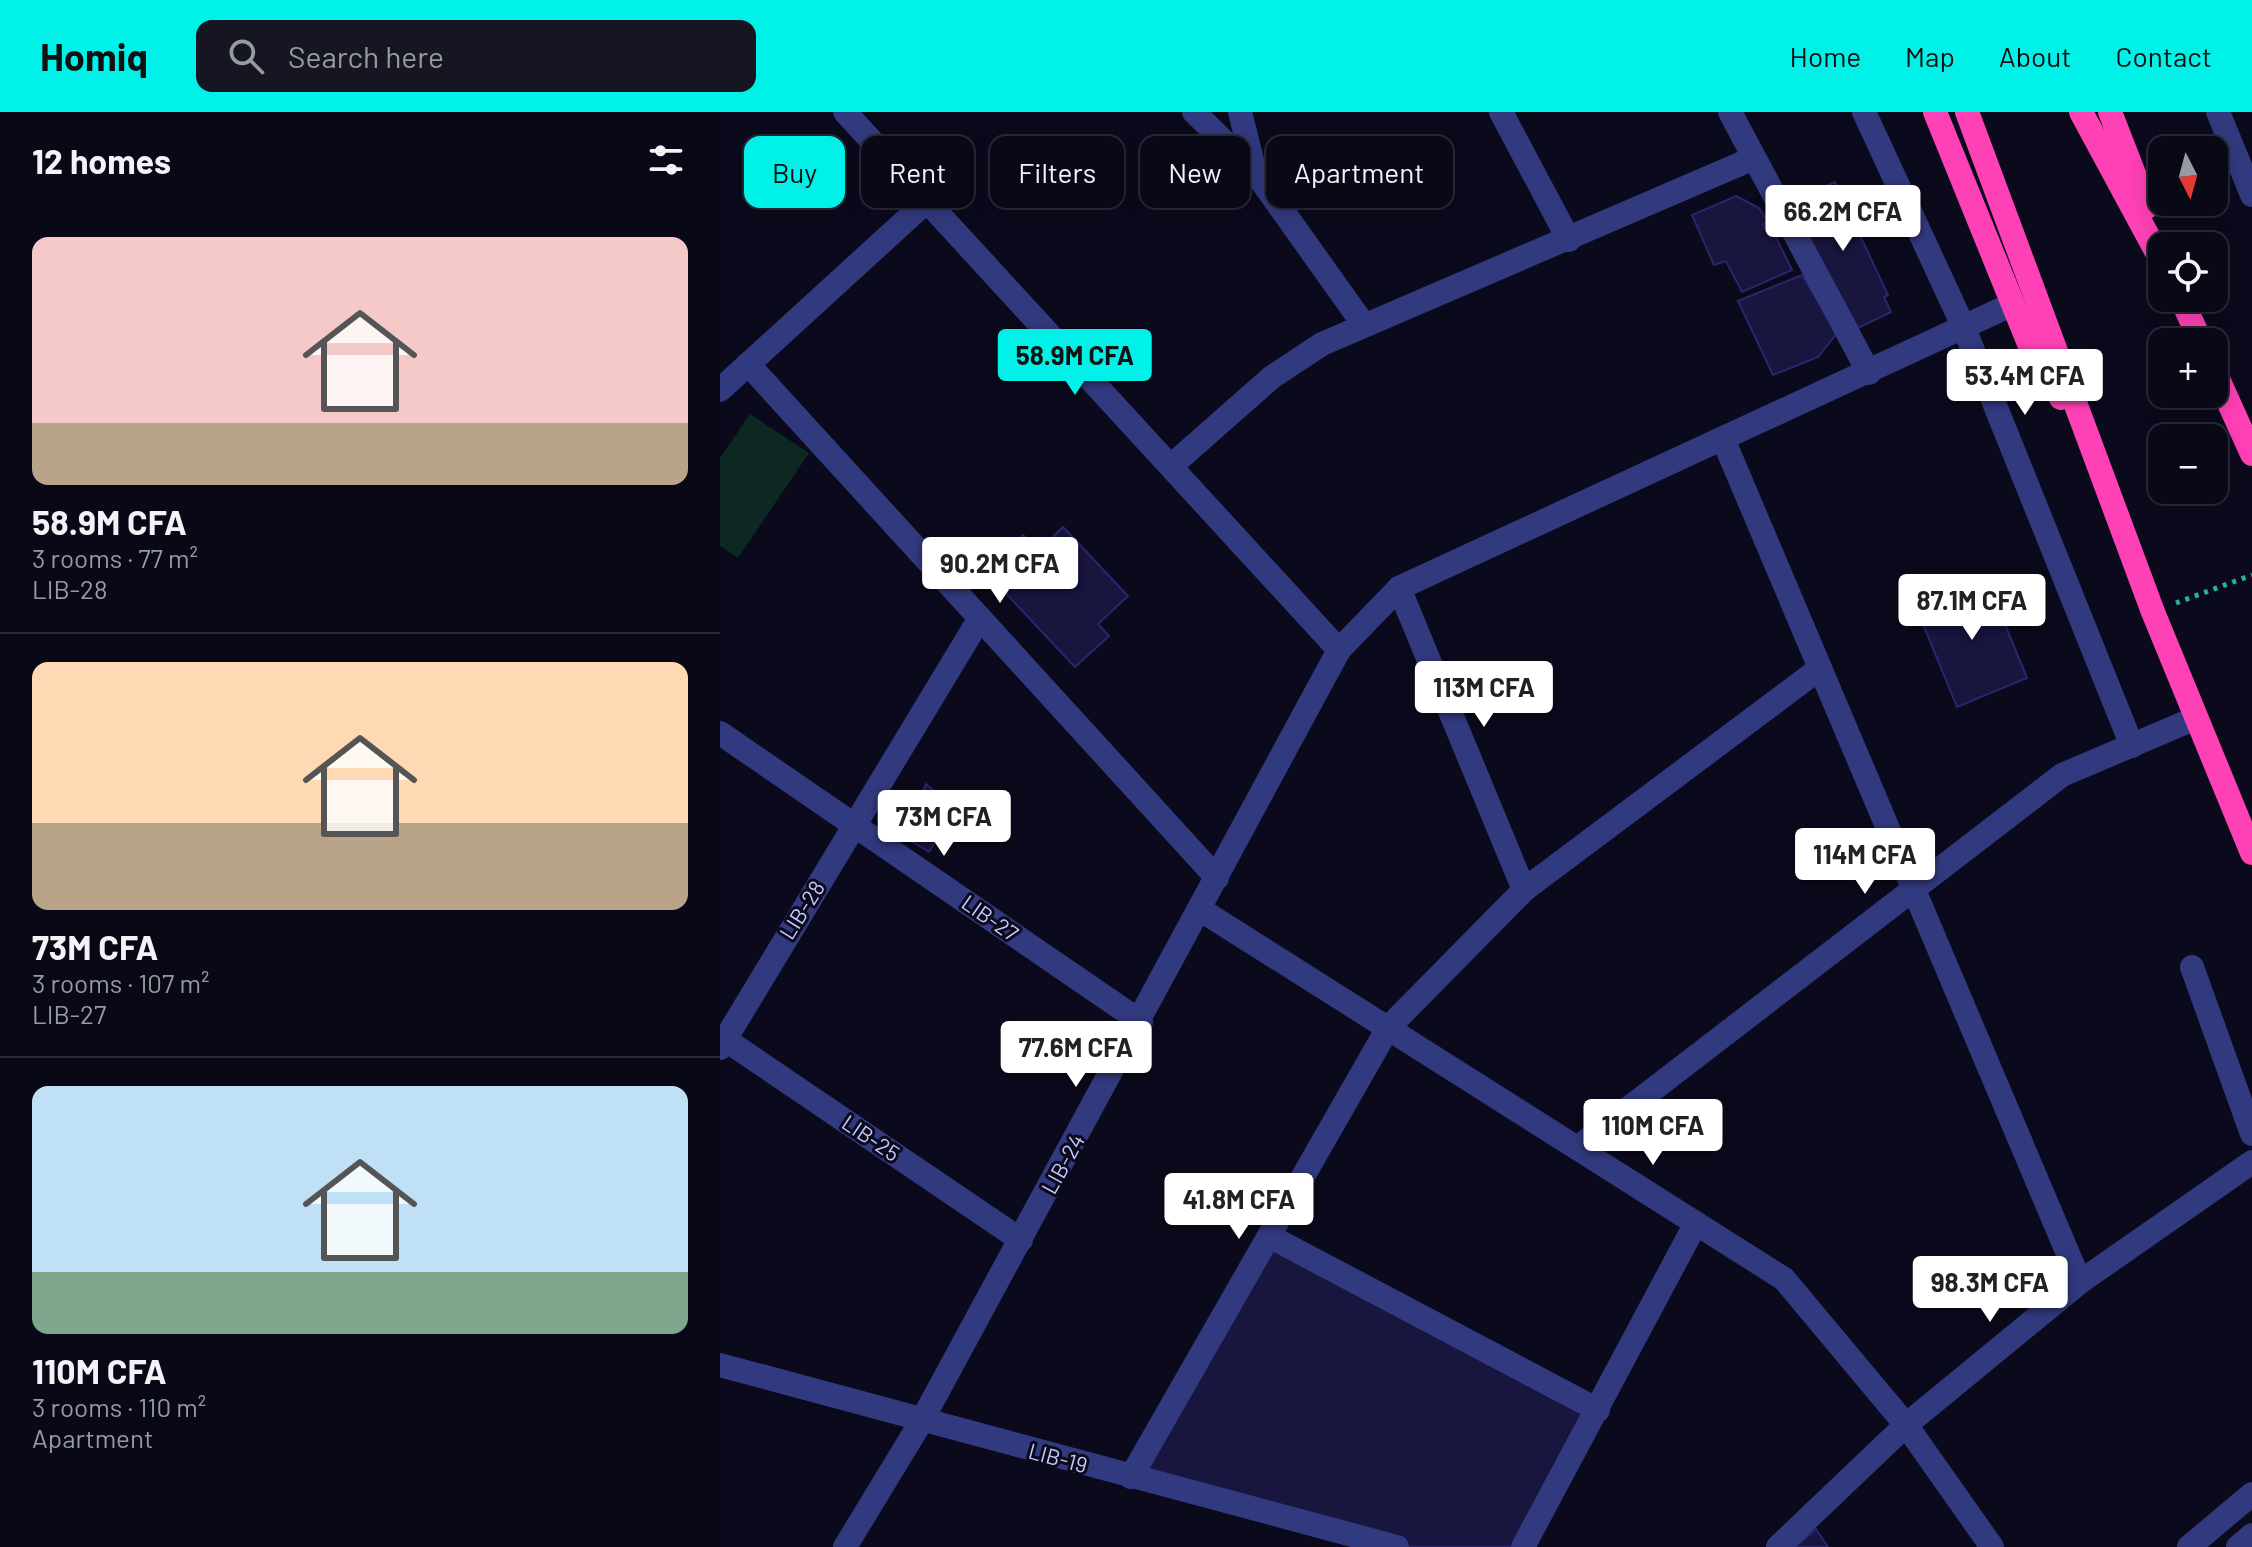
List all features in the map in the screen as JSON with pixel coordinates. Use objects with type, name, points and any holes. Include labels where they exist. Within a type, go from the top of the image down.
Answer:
[{"type":"highway","points":[[1935,112],[2032,351],[2092,450]]},
{"type":"highway","points":[[1967,112],[2153,612],[2252,853]]},
{"type":"highway","points":[[2081,112],[2148,236]]},
{"type":"highway","points":[[2110,112],[2157,232]]},
{"type":"highway","points":[[2228,401],[2252,454]]},
{"type":"street","points":[[845,112],[867,136]]},
{"type":"street","points":[[1194,112],[1255,172],[1364,325]]},
{"type":"street","points":[[1240,112],[1255,172]]},
{"type":"street","points":[[1501,112],[1569,240]]},
{"type":"street","points":[[1730,112],[1869,373]]},
{"type":"street","points":[[1864,112],[1964,328],[2132,746]]},
{"type":"street","points":[[2218,112],[2252,195]]},
{"type":"street","points":[[1171,466],[1272,377],[1322,344],[1754,158]]},
{"type":"street","points":[[720,390],[919,208]]},
{"type":"street","points":[[933,208],[1339,650]]},
{"type":"street","points":[[1524,890],[1399,588],[2013,304]]},
{"type":"street","points":[[748,364],[1217,878]]},
{"type":"street","points":[[1723,439],[2080,1282]]},
{"type":"street","name":"LIB-24","points":[[845,1547],[921,1422],[1141,1022],[1339,650],[1399,588]]},
{"type":"street","name":"LIB-28","points":[[721,1041],[980,618]]},
{"type":"street","points":[[1131,1477],[1388,1028],[1524,890],[1819,669]]},
{"type":"street","points":[[1577,1148],[2062,775],[2196,718]]},
{"type":"street","name":"LIB-27","points":[[720,733],[1141,1022]]},
{"type":"street","points":[[1201,910],[1784,1279],[1906,1425],[1992,1547]]},
{"type":"street","points":[[2192,967],[2252,1134]]},
{"type":"street","name":"LIB-25","points":[[721,1041],[1021,1240]]},
{"type":"street","points":[[1778,1547],[1906,1425],[2080,1282],[2252,1162]]},
{"type":"street","points":[[1523,1547],[1696,1223]]},
{"type":"street","points":[[1269,1236],[1598,1410]]},
{"type":"street","name":"LIB-19","points":[[720,1365],[921,1422],[1397,1547]]},
{"type":"street","points":[[2199,1543],[2252,1494]]},
{"type":"street","points":[[2238,1547],[2252,1535]]},
{"type":"path","points":[[2153,612],[2252,575]]},
{"type":"green space","points":[[750,414],[809,453],[738,558],[720,546],[720,458]]},
{"type":"building","points":[[1835,182],[1888,295],[1884,297],[1891,312],[1858,328],[1789,201]]},
{"type":"building","points":[[1736,196],[1759,208],[1768,222],[1763,224],[1767,232],[1773,231],[1792,270],[1742,292],[1726,261],[1714,265],[1692,215]]},
{"type":"building","points":[[1802,275],[1837,333],[1818,357],[1773,375],[1738,301]]},
{"type":"building","points":[[1063,527],[1128,596],[1098,624],[1109,636],[1075,667],[985,571],[1023,535],[1038,551]]},
{"type":"building","points":[[1986,578],[2027,678],[1957,707],[1916,607]]},
{"type":"building","points":[[926,784],[956,809],[929,852],[890,828],[914,794],[920,798]]},
{"type":"building","points":[[1269,1236],[1598,1410],[1523,1547],[1397,1547],[1131,1477]]},
{"type":"building","points":[[1816,1529],[1828,1547],[1795,1547]]}]
